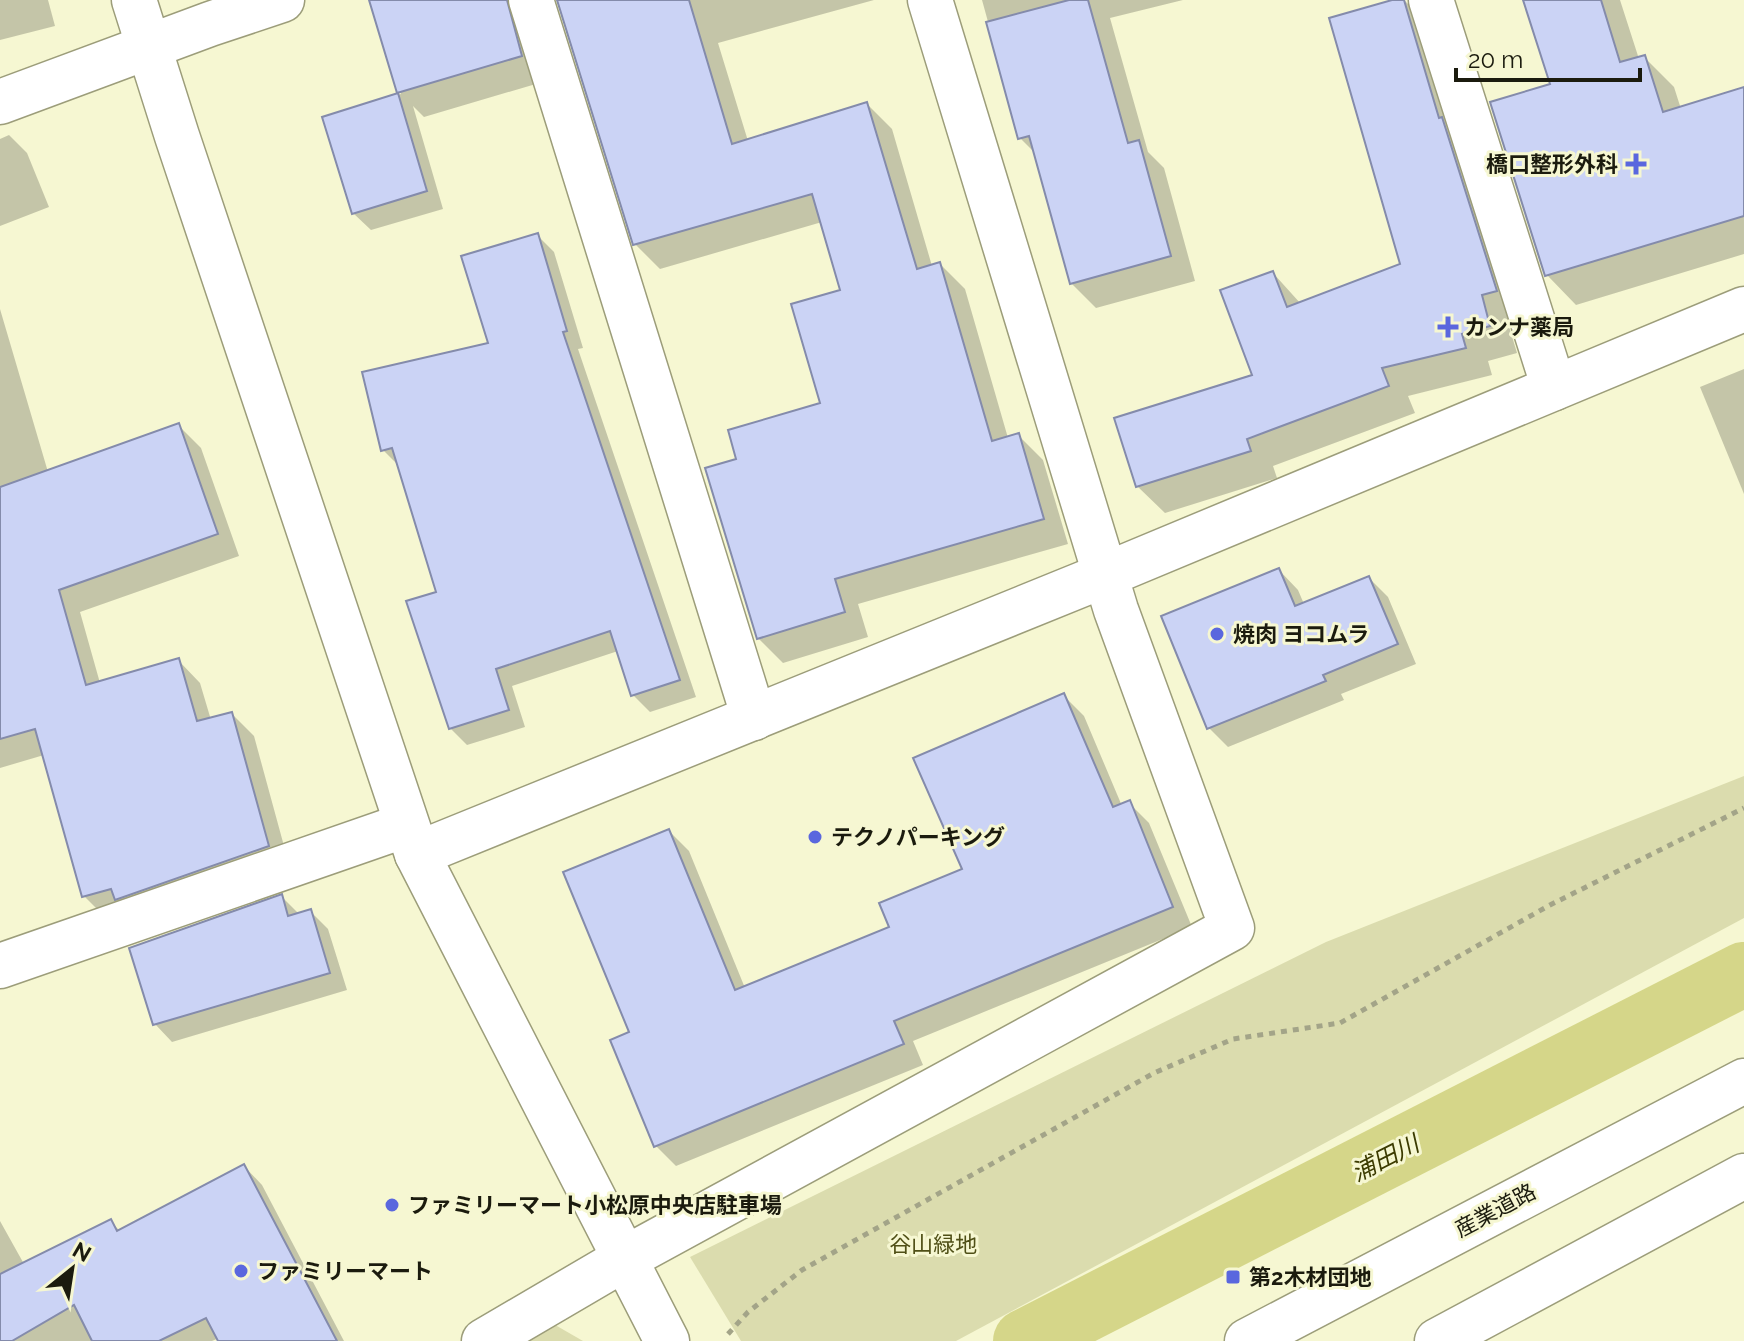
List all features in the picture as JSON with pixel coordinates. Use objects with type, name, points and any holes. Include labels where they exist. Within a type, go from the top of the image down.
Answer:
[{"type":"street","points":[[134,0],[412,840],[667,1341]]},
{"type":"street","points":[[0,102],[282,0]]},
{"type":"street","points":[[531,0],[754,718]]},
{"type":"street","points":[[484,1341],[624,1259],[1232,928],[1130,653],[930,0]]},
{"type":"street","points":[[1431,0],[1554,388]]},
{"type":"street","points":[[0,966],[412,840],[754,718],[1744,309]]},
{"type":"street","name":"産業道路","points":[[1247,1341],[1744,1081]]},
{"type":"street","points":[[1437,1341],[1744,1176]]},
{"type":"path","points":[[728,1334],[748,1312],[802,1270],[1154,1073],[1233,1039],[1340,1023],[1550,905],[1744,808]]},
{"type":"green space","name":"谷山緑地","points":[[1744,776],[1744,918],[956,1341],[741,1341],[690,1257],[1326,942]]},
{"type":"green space","points":[[550,1322],[583,1341],[519,1341]]},
{"type":"building","points":[[369,0],[507,0],[522,56],[397,93]]},
{"type":"building","points":[[557,0],[689,0],[732,144],[867,102],[917,269],[940,262],[992,441],[1019,433],[1044,519],[835,579],[845,612],[757,639],[705,468],[736,459],[728,430],[820,403],[791,304],[840,290],[812,194],[633,245]]},
{"type":"building","points":[[1069,0],[1088,0],[1128,143],[1139,140],[1171,256],[1070,284],[1029,136],[1018,139],[986,22]]},
{"type":"building","points":[[1392,0],[1404,0],[1439,118],[1442,117],[1497,291],[1482,295],[1490,326],[1462,334],[1466,348],[1382,368],[1389,386],[1247,439],[1251,451],[1136,487],[1114,418],[1252,375],[1220,290],[1273,271],[1287,307],[1400,264],[1329,18]]},
{"type":"building","name":"橋口整形外科","points":[[1523,0],[1601,0],[1620,62],[1645,55],[1663,112],[1744,87],[1744,216],[1545,276],[1490,102],[1550,84]]},
{"type":"building","points":[[398,93],[427,191],[352,214],[322,117]]},
{"type":"building","points":[[538,233],[567,331],[563,332],[680,680],[631,696],[610,631],[496,669],[509,710],[449,729],[406,601],[436,592],[392,448],[381,451],[362,372],[488,343],[461,256]]},
{"type":"building","points":[[179,423],[218,534],[59,590],[86,685],[179,658],[197,721],[232,712],[269,846],[115,900],[111,889],[82,897],[35,729],[0,739],[0,487]]},
{"type":"building","points":[[1279,568],[1295,606],[1369,576],[1398,644],[1323,675],[1326,681],[1207,729],[1161,616]]},
{"type":"building","points":[[1064,693],[1113,807],[1130,800],[1173,907],[894,1021],[904,1044],[654,1147],[610,1040],[629,1032],[563,872],[669,829],[735,990],[889,927],[879,903],[962,869],[913,758]]},
{"type":"building","points":[[282,894],[288,916],[311,909],[330,973],[153,1025],[129,948]]},
{"type":"building","points":[[244,1164],[337,1341],[218,1341],[206,1318],[159,1341],[92,1341],[74,1305],[12,1341],[0,1341],[0,1274],[111,1219],[117,1231]]},
{"type":"waterway","name":"浦田川","points":[[1025,1341],[1744,974]]},
{"type":"place","name":"橋口整形外科","points":[[1636,164]]},
{"type":"place","name":"カンナ薬局","points":[[1448,327]]},
{"type":"place","name":"焼肉 ヨコムラ","points":[[1217,634]]},
{"type":"place","name":"テクノパーキング","points":[[815,837]]},
{"type":"place","name":"ファミリーマート小松原中央店駐車場","points":[[392,1205]]},
{"type":"place","name":"ファミリーマート","points":[[241,1271]]},
{"type":"place","name":"第2木材団地","points":[[1233,1277]]}]
